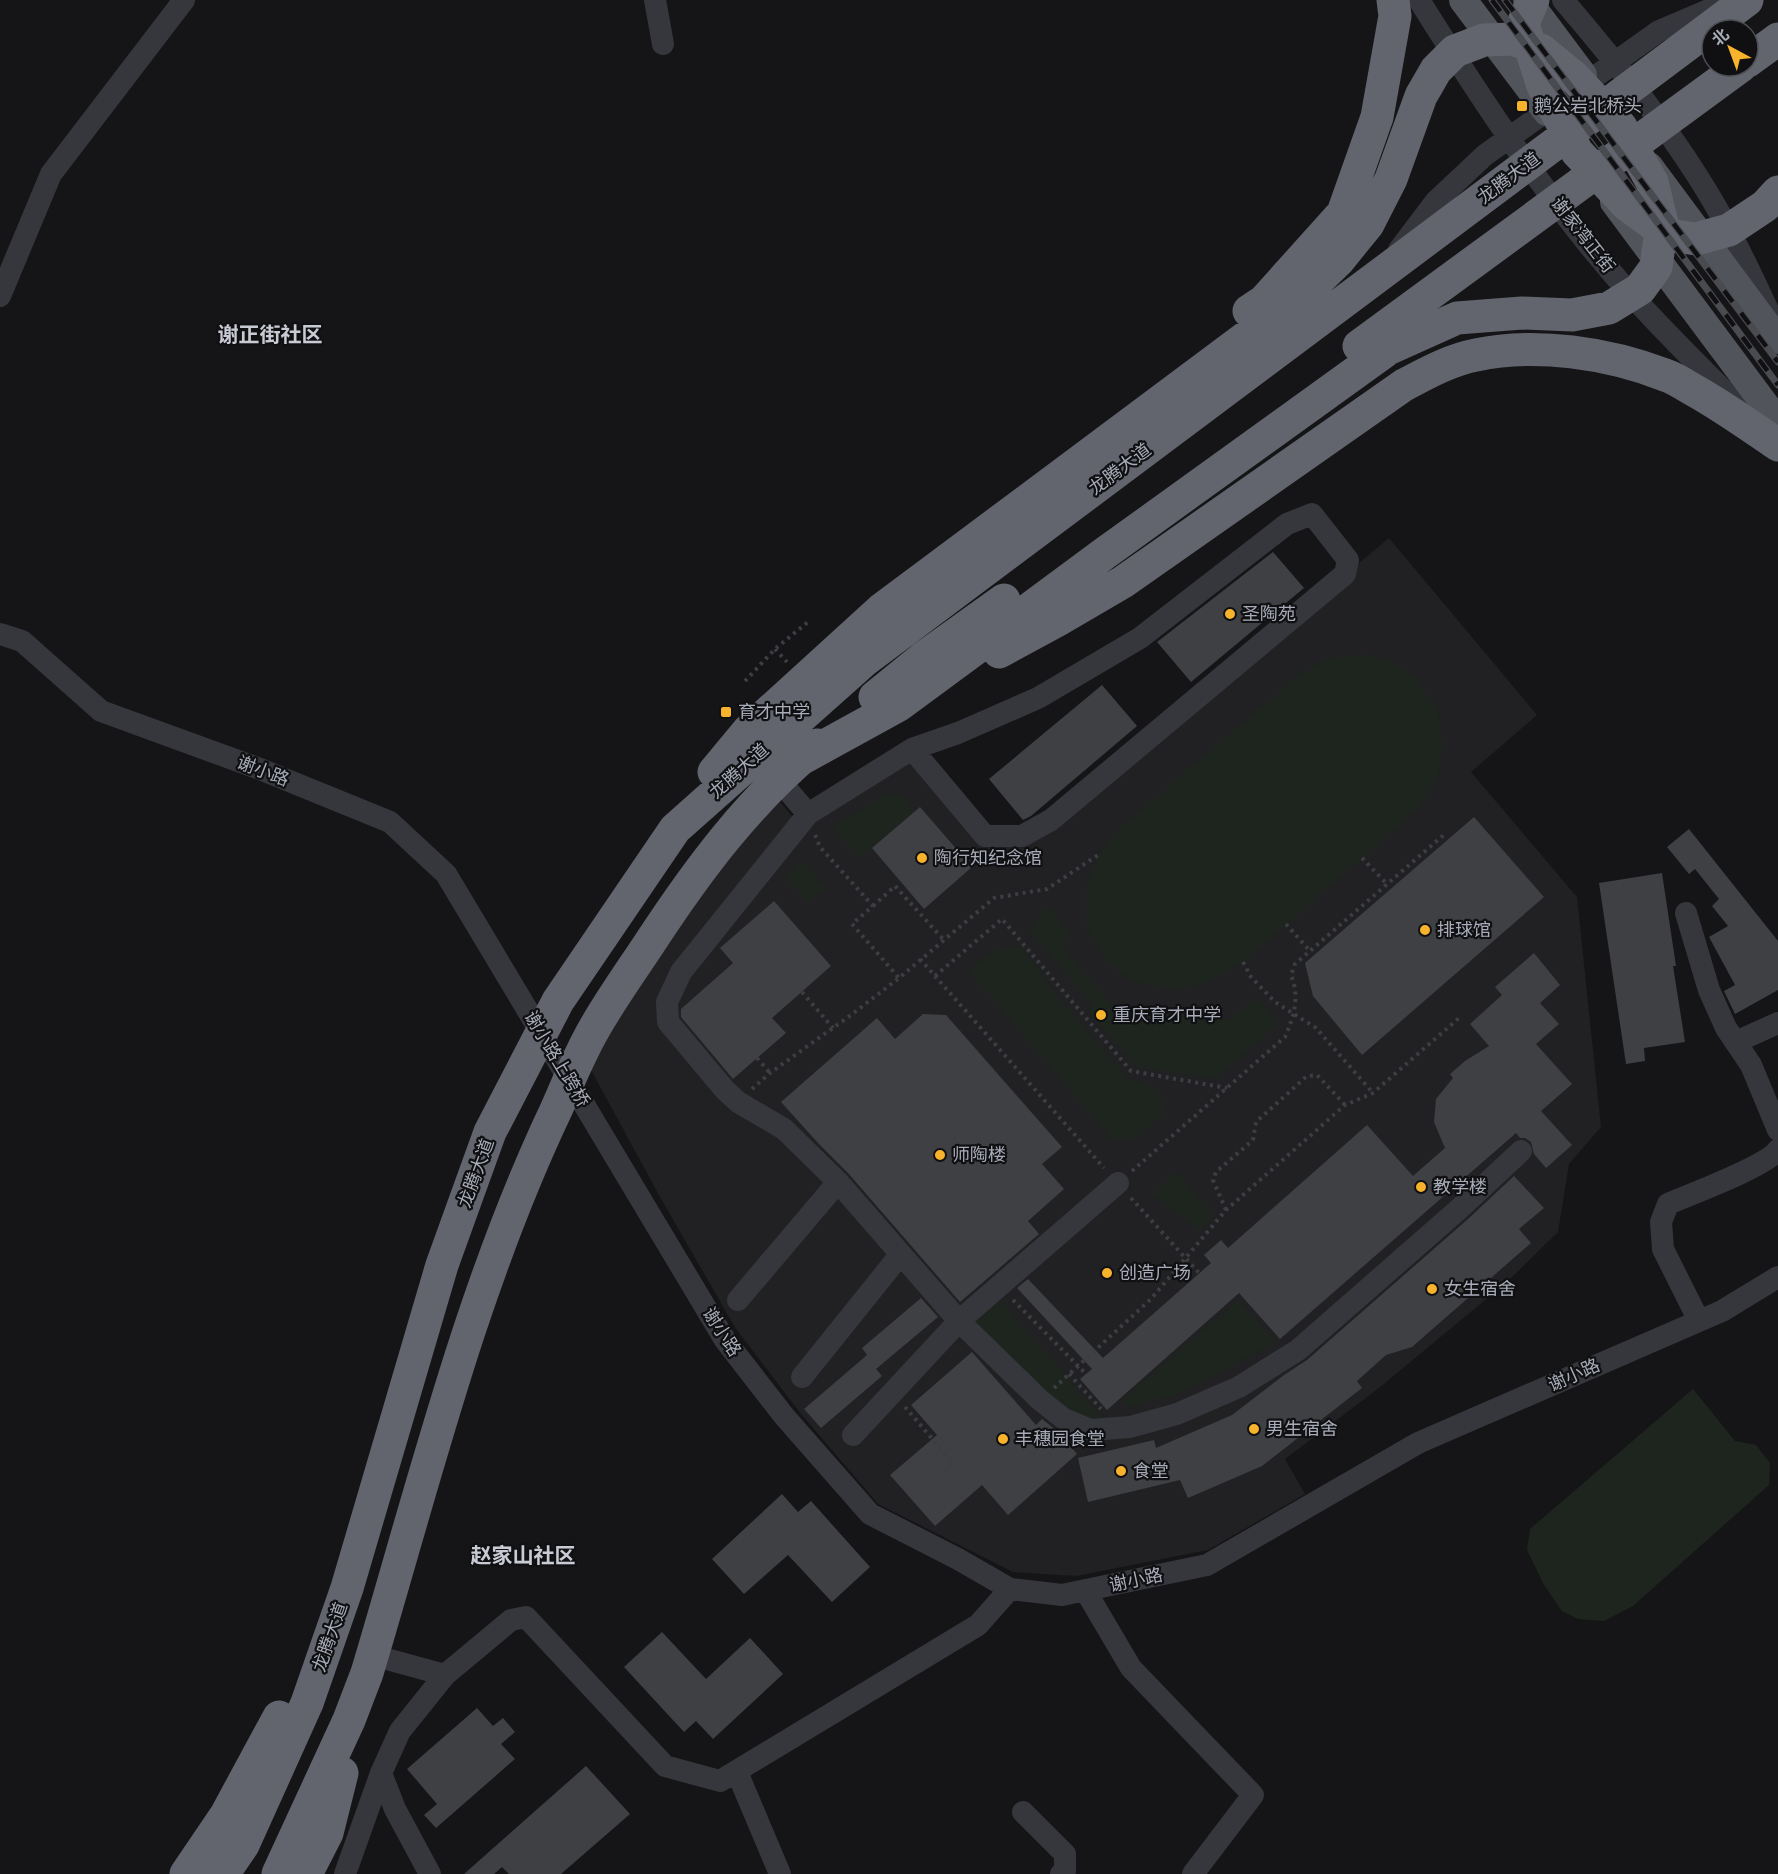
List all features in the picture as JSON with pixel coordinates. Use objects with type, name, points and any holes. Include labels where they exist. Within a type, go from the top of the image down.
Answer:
[{"type":"highway","points":[[788,694],[907,568],[1264,301],[1344,213],[1377,117],[1395,16],[1393,0]]},
{"type":"highway","name":"龙腾大道","points":[[224,1874],[243,1845],[307,1703],[347,1588],[442,1265],[490,1132],[558,1001],[675,829],[865,660],[1747,0]]},
{"type":"highway","points":[[1528,8],[1543,86],[1577,152],[1627,205],[1668,235],[1696,239],[1729,230],[1766,206],[1778,192]]},
{"type":"highway","points":[[675,829],[701,787],[748,731],[882,609],[1304,294],[1338,261],[1368,224],[1391,179],[1420,96],[1436,70],[1455,51],[1484,40],[1513,39],[1541,50],[1574,77],[1621,127],[1652,182],[1662,222],[1656,267],[1640,289],[1609,308],[1572,315],[1522,313],[1456,318],[1388,349],[899,705]]},
{"type":"highway","points":[[1760,52],[1778,39]]},
{"type":"highway","name":"龙腾大道","points":[[278,1874],[349,1720],[370,1664],[465,1342],[502,1233],[543,1136],[593,1030],[684,891],[742,817],[789,770],[923,658],[1435,292],[1725,78]]},
{"type":"highway","points":[[789,770],[899,705],[1058,620],[1123,582],[1404,385],[1436,368],[1475,355],[1502,351],[1545,350],[1595,354],[1666,375],[1721,405],[1778,446]]},
{"type":"highway","points":[[788,694],[865,660]]},
{"type":"highway","points":[[186,1874],[226,1815],[347,1588]]},
{"type":"highway","points":[[306,1874],[327,1833],[370,1664]]},
{"type":"main road","points":[[1463,0],[1778,422]]},
{"type":"main road","points":[[1528,8],[1621,127],[1778,340]]},
{"type":"street","points":[[0,296],[51,174],[184,0]]},
{"type":"street","points":[[655,0],[663,44]]},
{"type":"street","name":"谢家湾正街","points":[[1419,0],[1469,80],[1578,231],[1636,300],[1778,446]]},
{"type":"street","points":[[1563,0],[1643,99],[1699,177],[1741,252],[1778,331]]},
{"type":"street","points":[[1383,272],[1436,201],[1485,155],[1659,31],[1732,0]]},
{"type":"street","points":[[912,748],[985,836],[1022,836],[1050,820],[1345,574],[1348,560],[1312,514],[1287,524],[1140,638],[1038,698],[958,733],[912,748],[808,814],[681,972],[667,1002],[668,1022],[725,1090],[738,1102],[784,1129],[838,1182],[959,1321],[1040,1400],[1064,1419],[1090,1430],[1130,1427],[1177,1414],[1239,1387],[1298,1350],[1451,1216],[1521,1151]]},
{"type":"street","name":"谢小路","points":[[0,634],[22,641],[100,711],[260,769],[390,822],[446,874],[491,949]]},
{"type":"street","points":[[789,770],[808,814]]},
{"type":"street","points":[[1686,912],[1709,990],[1726,1028],[1751,1065],[1778,1130]]},
{"type":"street","name":"谢小路上跨桥","points":[[491,949],[623,1169]]},
{"type":"street","points":[[1736,1042],[1778,1023]]},
{"type":"street","points":[[1699,1321],[1663,1249],[1661,1222],[1668,1204],[1754,1166],[1774,1156],[1778,1150]]},
{"type":"street","name":"谢小路","points":[[623,1169],[725,1340],[784,1416],[870,1514],[958,1558],[1010,1589],[1062,1595],[1206,1565],[1418,1443],[1722,1311],[1778,1277]]},
{"type":"street","points":[[738,1300],[838,1182]]},
{"type":"street","points":[[853,1435],[959,1321],[1118,1184]]},
{"type":"street","points":[[802,1377],[900,1255]]},
{"type":"street","points":[[345,1874],[381,1773],[400,1731],[446,1675],[511,1620],[526,1617],[665,1766],[720,1780],[737,1772],[978,1625],[1010,1589]]},
{"type":"street","points":[[1085,1590],[1131,1668],[1253,1795],[1193,1874]]},
{"type":"street","points":[[370,1664],[446,1675]]},
{"type":"street","points":[[737,1772],[780,1874]]},
{"type":"street","points":[[381,1773],[395,1809],[430,1874]]},
{"type":"street","points":[[1023,1812],[1065,1854],[1065,1871],[1061,1874]]},
{"type":"path","points":[[745,681],[775,649],[808,622]]},
{"type":"path","points":[[1118,1184],[1285,1037],[1294,1015],[1296,988],[1290,975],[1295,964],[1446,833]]},
{"type":"path","points":[[820,847],[873,906]]},
{"type":"path","points":[[738,1102],[770,1073],[899,978],[994,898],[1047,889],[1098,855]]},
{"type":"path","points":[[1362,858],[1387,884]]},
{"type":"path","points":[[899,978],[852,924],[895,886],[943,939]]},
{"type":"path","points":[[935,976],[1002,919],[1131,1071],[1227,1088]]},
{"type":"path","points":[[1286,924],[1310,951]]},
{"type":"path","points":[[920,959],[1199,1273]]},
{"type":"path","points":[[1243,962],[1251,977],[1275,1002],[1316,1028],[1373,1093]]},
{"type":"path","points":[[802,992],[833,1028]]},
{"type":"path","points":[[1040,1400],[1151,1299],[1226,1210],[1345,1106],[1373,1093],[1459,1018]]},
{"type":"path","points":[[757,1058],[770,1073]]},
{"type":"path","points":[[1226,1210],[1214,1180],[1216,1172],[1253,1140],[1256,1122],[1307,1076],[1317,1075],[1345,1106]]},
{"type":"path","points":[[1000,1286],[1086,1374]]},
{"type":"path","points":[[1069,1374],[1104,1413]]},
{"type":"path","points":[[892,1393],[953,1463],[944,1472]]},
{"type":"shaded area","name":"重庆育才中学","points":[[1389,538],[1537,715],[1471,772],[1577,897],[1601,1127],[1569,1164],[1558,1232],[1508,1281],[1379,1388],[1285,1459],[1305,1494],[1208,1550],[1076,1576],[1013,1572],[878,1504],[801,1414],[736,1329],[660,1197],[585,1059],[774,795],[803,829],[913,757],[983,841],[1052,822]]},
{"type":"shaded area","points":[[1365,654],[1394,662],[1418,681],[1438,710],[1443,746],[1438,777],[1419,808],[1243,962],[1208,983],[1173,989],[1135,982],[1106,962],[1086,925],[1087,884],[1098,855],[1119,829],[1300,674],[1330,658]]},
{"type":"shaded area","points":[[887,793],[901,795],[915,811],[860,858],[833,829]]},
{"type":"shaded area","points":[[802,861],[826,888],[808,903],[785,877]]},
{"type":"shaded area","points":[[1046,906],[1071,933],[1063,948],[1119,1014],[1230,1019],[1256,997],[1279,1024],[1215,1079],[1137,1067],[1089,1013],[1092,1004],[1030,931]]},
{"type":"shaded area","points":[[1021,947],[1045,976],[1046,983],[1128,1079],[1146,1082],[1163,1100],[1162,1115],[1136,1139],[1112,1139],[969,971],[995,949]]},
{"type":"shaded area","points":[[1176,1171],[1214,1217],[1200,1230],[1152,1194]]},
{"type":"shaded area","points":[[997,1297],[1102,1418],[1088,1418],[1064,1408],[971,1319]]},
{"type":"shaded area","points":[[1238,1300],[1276,1342],[1176,1394],[1128,1408],[1122,1400]]},
{"type":"shaded area","points":[[1693,1389],[1735,1441],[1756,1445],[1770,1463],[1769,1485],[1633,1606],[1604,1621],[1578,1619],[1562,1611],[1544,1585],[1527,1550],[1530,1529]]},
{"type":"building","name":"圣陶苑","points":[[1273,552],[1304,588],[1191,682],[1157,642]]},
{"type":"building","points":[[1102,685],[1137,726],[1031,816],[1023,820],[989,779]]},
{"type":"building","name":"陶行知纪念馆","points":[[920,807],[972,867],[924,909],[872,848]]},
{"type":"building","name":"排球馆","points":[[1474,817],[1544,897],[1362,1055],[1313,996],[1305,963]]},
{"type":"building","points":[[1689,829],[1778,941],[1778,990],[1735,1014],[1724,991],[1735,985],[1709,937],[1728,926],[1712,906],[1719,899],[1695,869],[1689,874],[1667,847]]},
{"type":"building","points":[[1662,873],[1685,1042],[1644,1048],[1645,1061],[1626,1064],[1599,883]]},
{"type":"building","points":[[774,901],[831,966],[772,1018],[786,1033],[733,1079],[681,1017],[681,1009],[733,963],[720,948]]},
{"type":"building","name":"教学楼","points":[[1534,953],[1560,985],[1540,1003],[1559,1024],[1536,1044],[1572,1084],[1541,1111],[1572,1145],[1546,1168],[1534,1154],[1531,1142],[1520,1138],[1516,1133],[1280,1339],[1239,1293],[1107,1410],[1080,1379],[1092,1369],[1017,1288],[1028,1279],[1103,1358],[1211,1263],[1204,1255],[1221,1240],[1228,1248],[1367,1125],[1413,1176],[1445,1148],[1434,1122],[1436,1099],[1453,1078],[1450,1074],[1465,1061],[1489,1046],[1470,1024],[1502,995],[1495,987]]},
{"type":"building","name":"师陶楼","points":[[923,1014],[946,1015],[1062,1147],[1042,1164],[1064,1189],[1028,1221],[1039,1234],[960,1302],[848,1173],[781,1102],[877,1018],[895,1039]]},
{"type":"building","points":[[1514,1176],[1544,1208],[1519,1229],[1531,1243],[1412,1347],[1386,1355],[1357,1381],[1362,1388],[1262,1466],[1188,1498],[1180,1480],[1088,1502],[1078,1458],[1154,1440],[1156,1448],[1232,1415],[1307,1360]]},
{"type":"building","points":[[921,1298],[938,1317],[876,1369],[882,1376],[821,1428],[804,1409],[867,1355],[862,1348]]},
{"type":"building","name":"丰穗园食堂","points":[[972,1352],[1036,1425],[1042,1419],[1056,1430],[1077,1454],[1008,1515],[982,1485],[935,1526],[890,1475],[937,1435],[911,1405]]},
{"type":"building","points":[[782,1494],[798,1512],[811,1501],[870,1567],[832,1602],[788,1555],[744,1594],[712,1559]]},
{"type":"building","points":[[662,1632],[706,1679],[750,1638],[783,1674],[713,1739],[696,1721],[684,1732],[624,1667]]},
{"type":"building","points":[[477,1708],[493,1726],[503,1718],[515,1732],[501,1744],[515,1759],[436,1828],[424,1815],[437,1804],[407,1769]]},
{"type":"building","points":[[586,1766],[630,1814],[561,1874],[509,1874],[502,1867],[494,1874],[464,1874]]},
{"type":"railway","points":[[1492,0],[1778,385]]},
{"type":"railway","points":[[1505,0],[1778,362]]},
{"type":"place","name":"鹅公岩北桥头","points":[[1522,106]]},
{"type":"place","name":"圣陶苑","points":[[1230,614]]},
{"type":"place","name":"育才中学","points":[[726,712]]},
{"type":"place","name":"陶行知纪念馆","points":[[922,858]]},
{"type":"place","name":"排球馆","points":[[1425,930]]},
{"type":"place","name":"重庆育才中学","points":[[1101,1015]]},
{"type":"place","name":"师陶楼","points":[[940,1155]]},
{"type":"place","name":"教学楼","points":[[1421,1187]]},
{"type":"place","name":"创造广场","points":[[1107,1273]]},
{"type":"place","name":"女生宿舍","points":[[1432,1289]]},
{"type":"place","name":"男生宿舍","points":[[1254,1429]]},
{"type":"place","name":"丰穗园食堂","points":[[1003,1439]]},
{"type":"place","name":"食堂","points":[[1121,1471]]},
{"type":"district","name":"谢正街社区","points":[[270,335]]},
{"type":"district","name":"赵家山社区","points":[[523,1556]]}]
